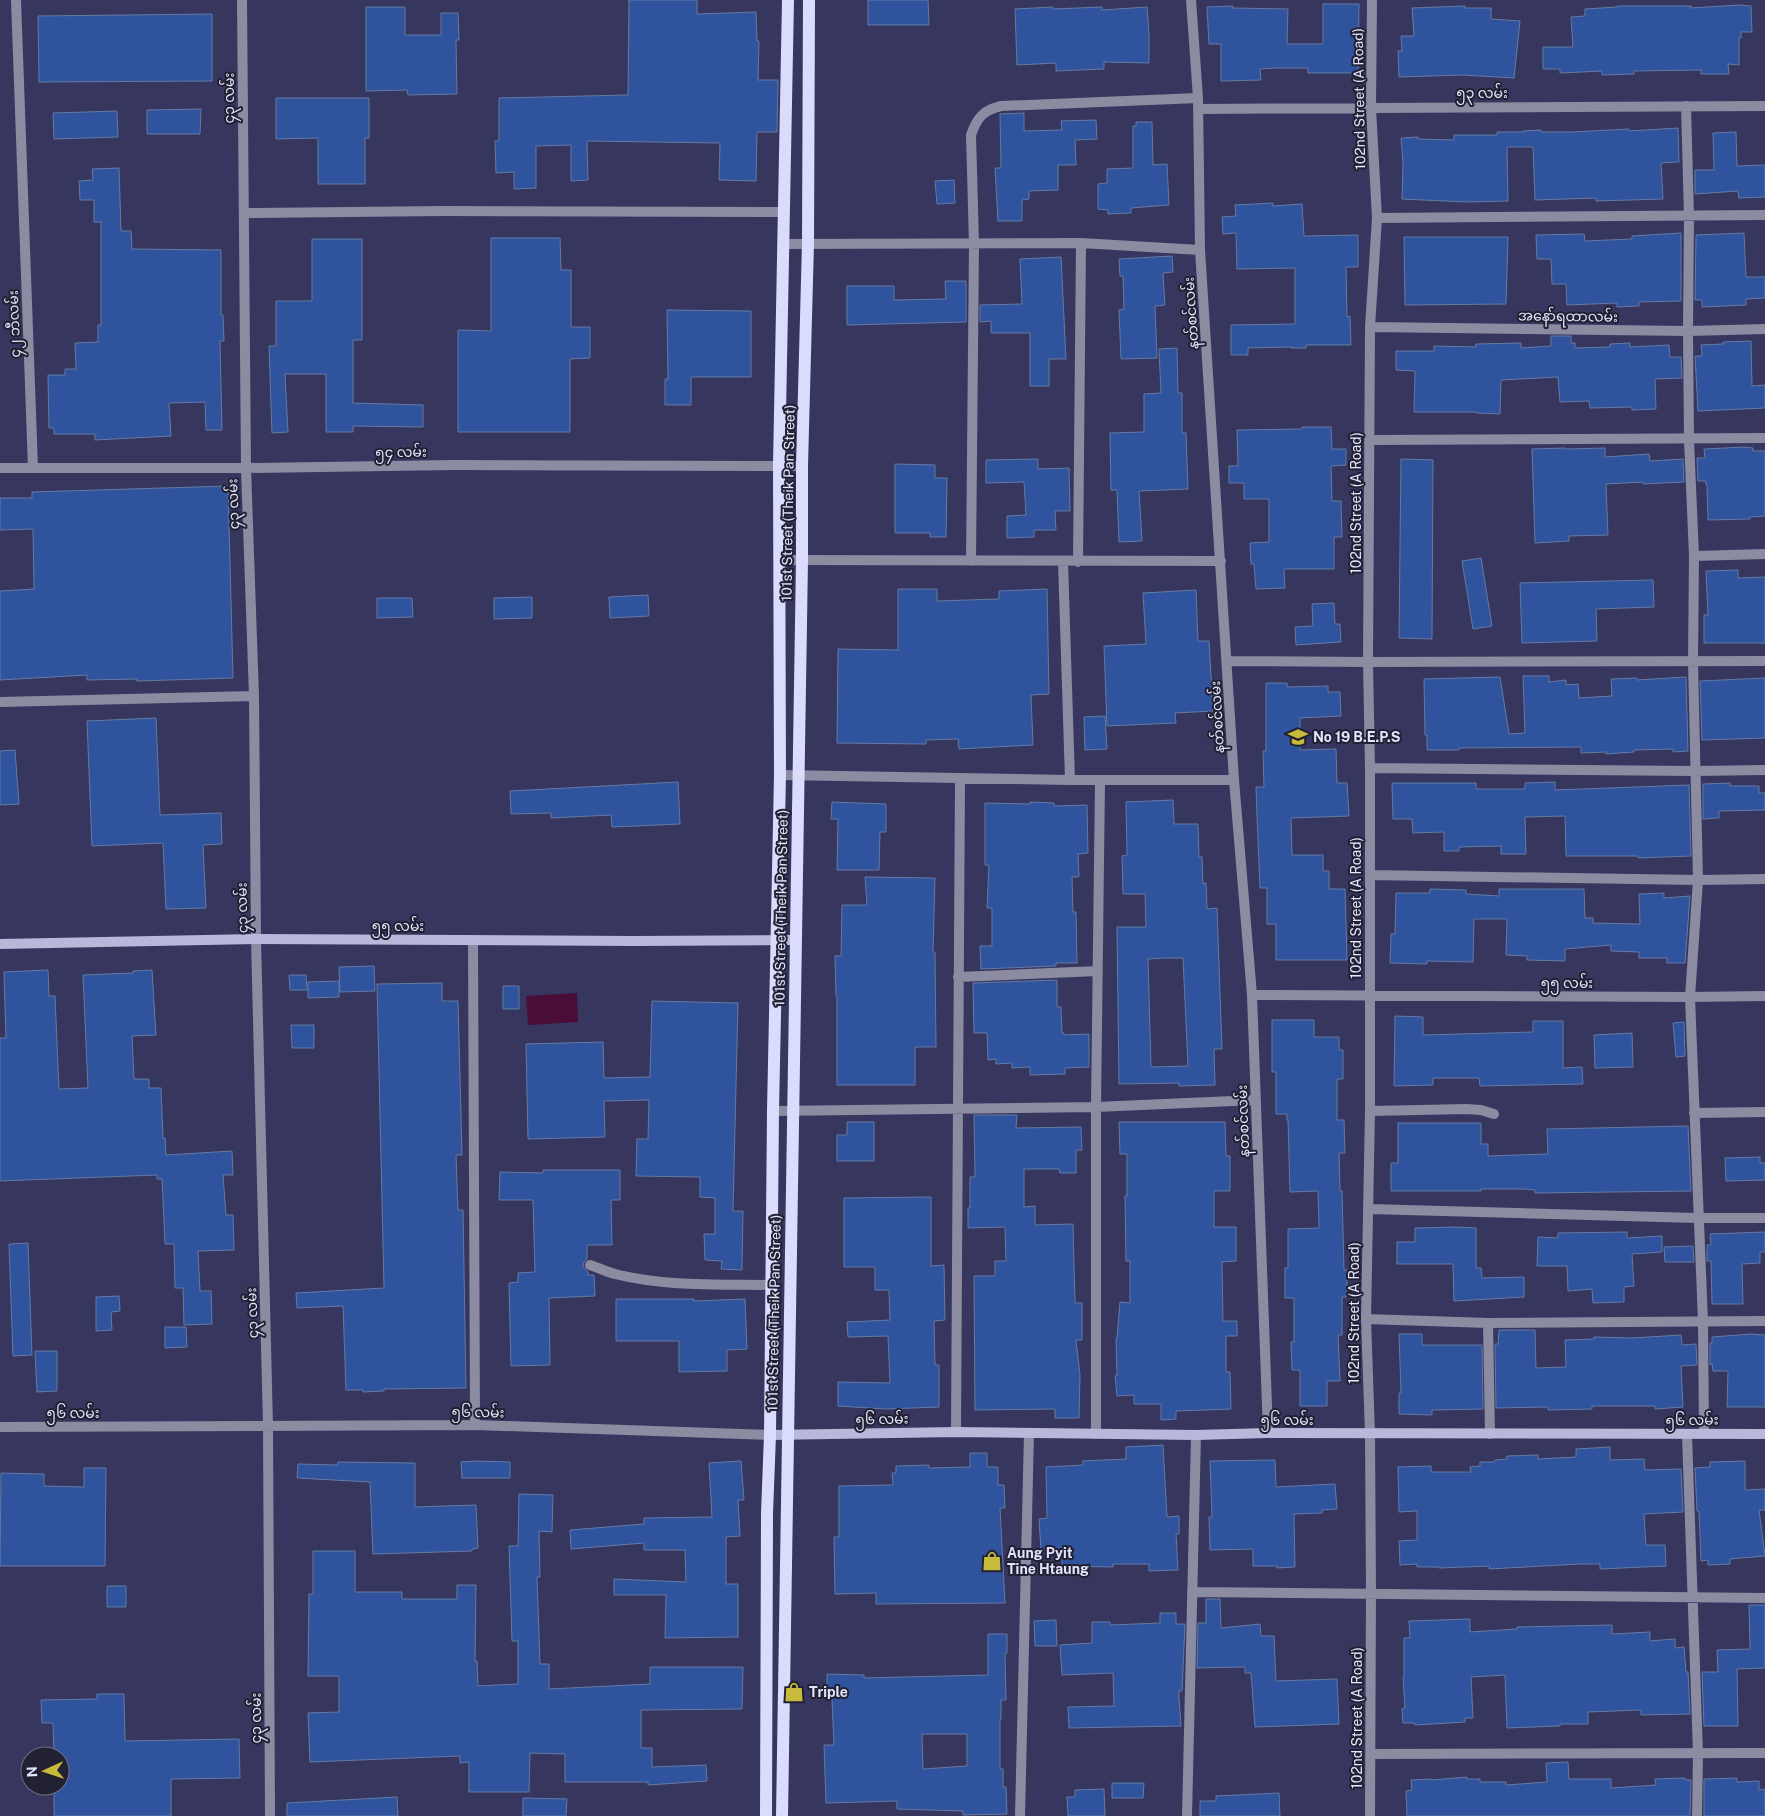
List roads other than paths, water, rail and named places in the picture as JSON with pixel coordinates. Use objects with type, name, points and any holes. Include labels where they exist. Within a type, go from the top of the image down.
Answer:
[{"type":"main road","name":"101st Street (Theik Pan Street)","points":[[766,1816],[767,1513],[770,1435],[773,1111],[780,775],[779,465],[788,0]]},
{"type":"main road","name":"101st Street (Theik Pan Street)","points":[[782,1816],[792,1111],[799,775],[802,466],[808,243],[809,0]]},
{"type":"street","name":"၄၂ ဘီလမ်း","points":[[16,0],[33,468]]},
{"type":"street","name":"၄၃ လမ်း","points":[[242,0],[246,468],[254,696],[256,939],[268,1426],[270,1816]]},
{"type":"street","name":"နတ်စင်လမ်း","points":[[1191,0],[1198,103],[1200,250],[1234,780],[1252,995],[1268,1433]]},
{"type":"street","name":"102nd Street (A Road)","points":[[1370,1816],[1370,1434],[1366,1319],[1370,1110],[1370,768],[1368,662],[1370,327],[1377,218],[1371,108],[1372,0]]},
{"type":"street","name":"၅၃ လမ်း","points":[[971,561],[974,244],[972,135],[979,116],[990,108],[1001,106],[1198,103],[1371,108],[1765,106]]},
{"type":"street","points":[[1686,106],[1690,216],[1689,440],[1694,556],[1692,661],[1698,880],[1690,997],[1703,1322],[1704,1434]]},
{"type":"street","points":[[244,214],[444,211],[783,212]]},
{"type":"street","points":[[1377,218],[1765,215]]},
{"type":"street","points":[[784,244],[1081,243],[1200,250]]},
{"type":"street","points":[[1078,562],[1081,243]]},
{"type":"street","name":"အနော်ရထာလမ်း","points":[[1370,327],[1688,331],[1765,329]]},
{"type":"street","points":[[1370,440],[1689,440],[1765,438]]},
{"type":"street","name":"၅၄ လမ်း","points":[[0,468],[246,468],[454,465],[802,466]]},
{"type":"street","points":[[1694,556],[1765,554]]},
{"type":"street","points":[[780,560],[1221,561]]},
{"type":"street","points":[[1062,562],[1070,780]]},
{"type":"street","points":[[1227,661],[1765,661]]},
{"type":"street","points":[[0,702],[254,696]]},
{"type":"street","points":[[1370,768],[1765,770]]},
{"type":"street","points":[[780,775],[1100,781],[1234,780]]},
{"type":"street","points":[[956,1432],[960,778]]},
{"type":"street","points":[[1096,1434],[1096,1107],[1100,781]]},
{"type":"street","points":[[1370,875],[1698,880],[1765,879]]},
{"type":"street","name":"၅၅ လမ်း","points":[[0,944],[256,939],[796,940]]},
{"type":"street","points":[[473,940],[475,1425]]},
{"type":"street","points":[[958,977],[1098,971]]},
{"type":"street","name":"၅၅ လမ်း","points":[[1252,995],[1765,996]]},
{"type":"street","points":[[773,1111],[1096,1107],[1256,1100]]},
{"type":"street","points":[[1370,1110],[1467,1109],[1481,1110],[1494,1114]]},
{"type":"street","points":[[1694,1112],[1765,1112]]},
{"type":"street","points":[[1368,1209],[1698,1218],[1765,1218]]},
{"type":"street","points":[[590,1265],[613,1274],[638,1279],[668,1282],[772,1285]]},
{"type":"street","points":[[1366,1319],[1488,1323],[1765,1321]]},
{"type":"street","points":[[1488,1323],[1490,1434]]},
{"type":"street","name":"၅၆ လမ်း","points":[[0,1427],[475,1425],[770,1435],[956,1432],[1196,1435],[1268,1433],[1765,1434]]},
{"type":"street","points":[[1020,1816],[1029,1433]]},
{"type":"street","points":[[1187,1816],[1196,1435]]},
{"type":"street","points":[[1687,1435],[1698,1753],[1697,1816]]},
{"type":"street","points":[[1192,1592],[1765,1598]]},
{"type":"street","points":[[1371,1754],[1765,1753]]},
{"type":"place","name":"No 19 B.E.P.S","points":[[1298,737]]},
{"type":"place","name":"Aung Pyit Tine Htaung","points":[[992,1561]]},
{"type":"place","name":"Triple","points":[[794,1692]]}]
